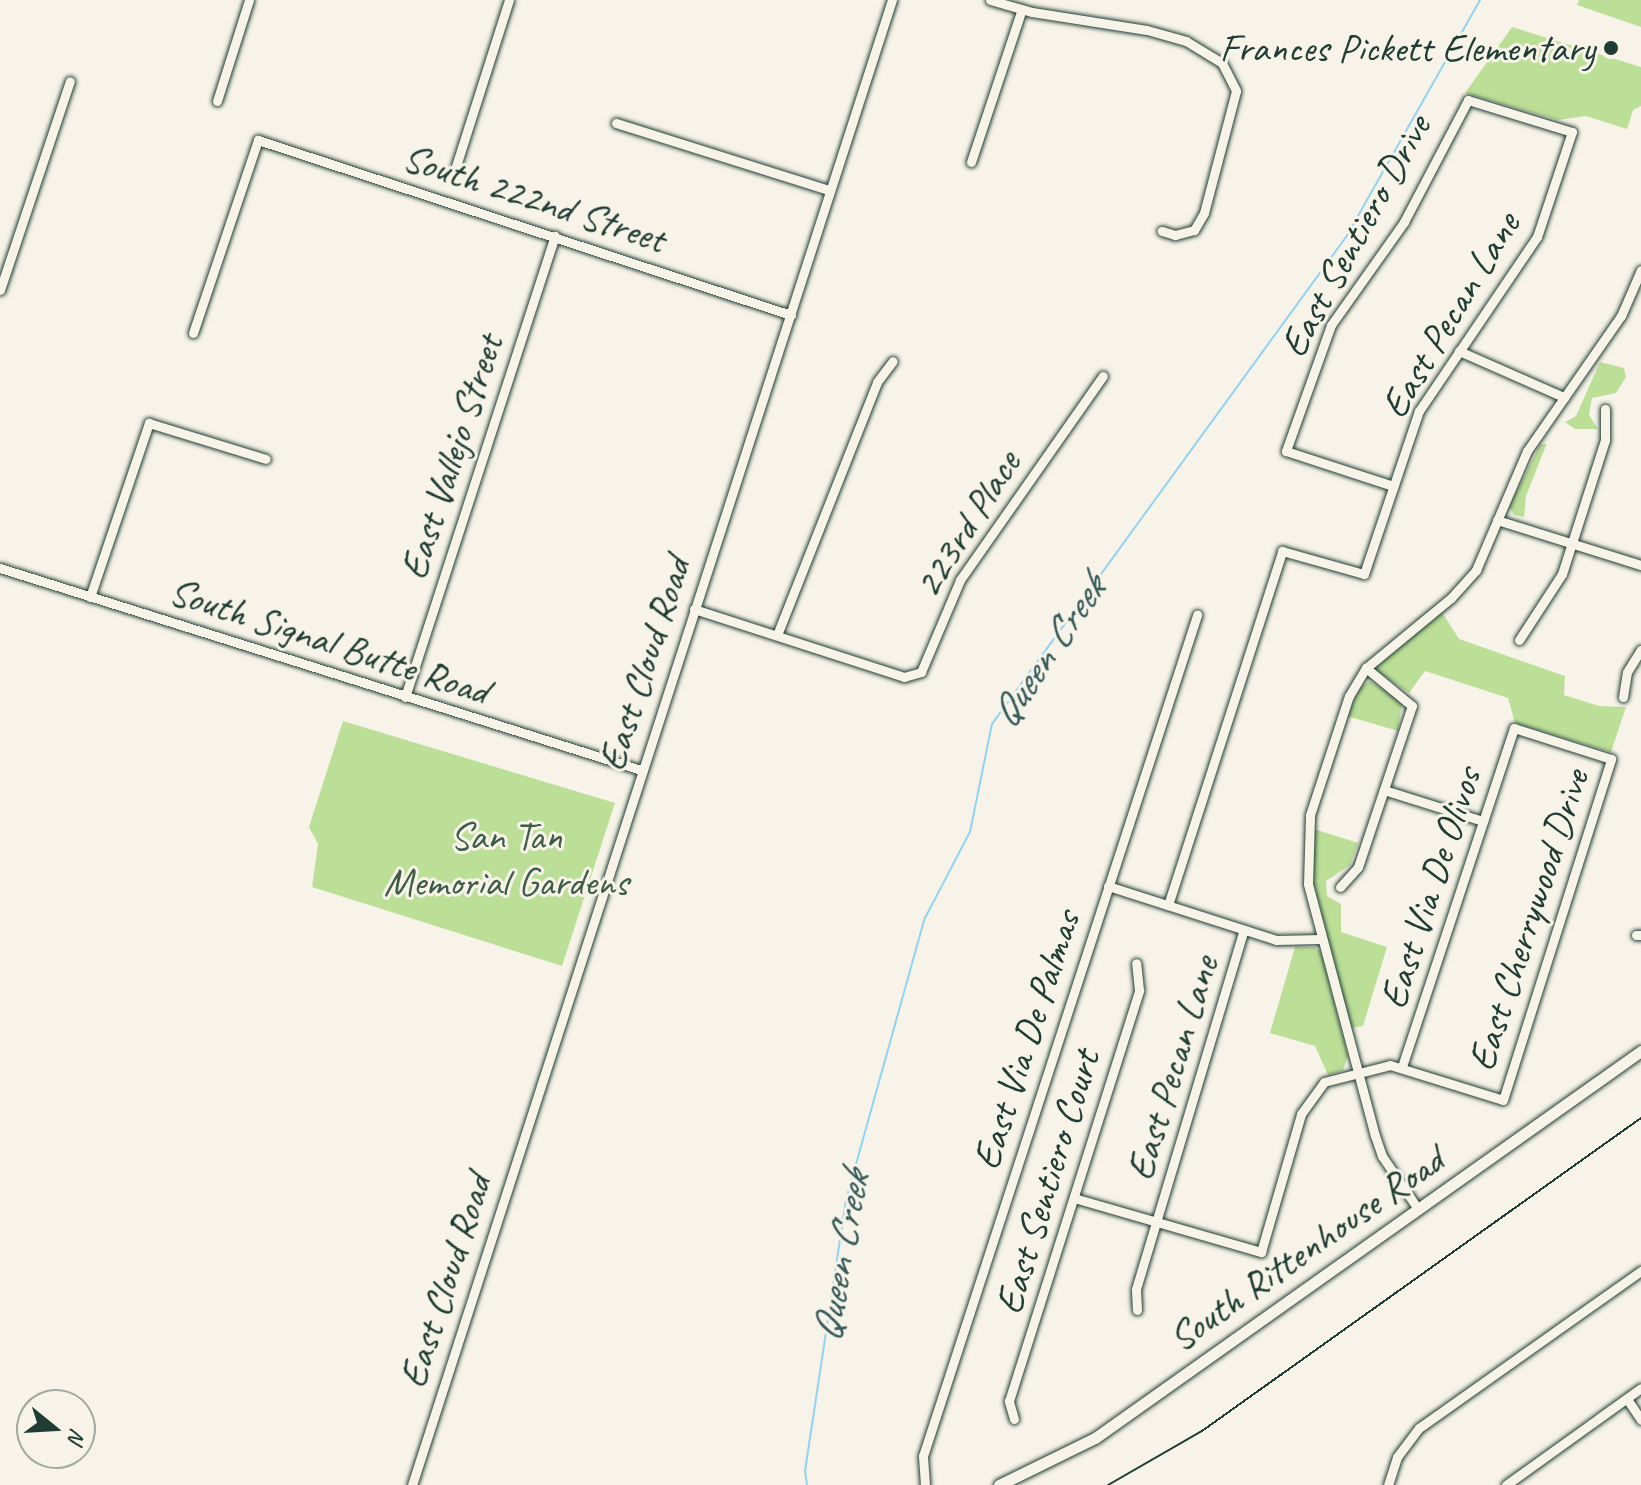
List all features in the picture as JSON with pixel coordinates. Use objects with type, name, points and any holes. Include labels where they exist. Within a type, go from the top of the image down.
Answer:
[{"type":"main road","name":"South Rittenhouse Road","points":[[999,1485],[1095,1438],[1641,1051]]},
{"type":"street","points":[[217,101],[249,0]]},
{"type":"street","points":[[456,166],[509,0]]},
{"type":"street","name":"East Cloud Road","points":[[412,1485],[892,0]]},
{"type":"street","points":[[990,0],[1022,9],[1147,30],[1186,41],[1222,63],[1236,91],[1204,213],[1194,230],[1175,235],[1162,231]]},
{"type":"street","points":[[971,162],[1022,9]]},
{"type":"street","points":[[0,290],[70,81]]},
{"type":"street","name":"East Sentiero Drive","points":[[1393,486],[1286,451],[1331,325],[1404,222],[1468,100],[1572,132]]},
{"type":"street","points":[[616,123],[829,190]]},
{"type":"street","name":"East Pecan Lane","points":[[1168,905],[1282,551],[1364,574],[1419,411],[1537,237],[1572,132]]},
{"type":"street","name":"South 222nd Street","points":[[193,333],[258,140],[791,315]]},
{"type":"street","name":"East Vallejo Street","points":[[405,697],[555,236]]},
{"type":"street","points":[[1418,1209],[1378,1148],[1308,884],[1308,827],[1349,696],[1366,668],[1465,585],[1486,554],[1521,461],[1621,316],[1640,276]]},
{"type":"street","points":[[1459,351],[1564,397]]},
{"type":"street","points":[[777,635],[877,382],[893,361]]},
{"type":"street","name":"223rd Place","points":[[694,609],[904,677],[921,672],[960,580],[1103,376]]},
{"type":"street","points":[[1519,640],[1562,574],[1605,440],[1605,409]]},
{"type":"street","points":[[90,597],[149,423],[266,459]]},
{"type":"street","points":[[1497,520],[1641,565]]},
{"type":"street","name":"South Signal Butte Road","points":[[0,568],[641,770]]},
{"type":"street","name":"East Via De Palmas","points":[[925,1485],[923,1456],[1197,615]]},
{"type":"street","points":[[1623,697],[1627,672],[1641,650]]},
{"type":"street","points":[[1340,887],[1358,867],[1412,706],[1366,668]]},
{"type":"street","name":"East Via De Olivos","points":[[1402,1067],[1514,728],[1611,759]]},
{"type":"street","name":"East Cherrywood Drive","points":[[1402,1067],[1503,1100],[1611,759]]},
{"type":"street","points":[[1384,790],[1483,821]]},
{"type":"street","points":[[1108,886],[1290,942],[1321,939]]},
{"type":"street","name":"East Pecan Lane","points":[[1137,1310],[1136,1289],[1244,930]]},
{"type":"street","name":"East Sentiero Court","points":[[1014,1419],[1009,1401],[1139,990],[1136,963]]},
{"type":"street","points":[[1074,1198],[1261,1252],[1305,1104],[1324,1082],[1358,1071],[1402,1067]]},
{"type":"street","points":[[1388,1485],[1397,1457],[1419,1428],[1641,1271]]},
{"type":"street","points":[[1506,1485],[1641,1388]]},
{"type":"street","points":[[1627,1399],[1641,1420]]},
{"type":"green space","points":[[1579,0],[1641,0],[1641,27],[1577,5]]},
{"type":"green space","points":[[1512,27],[1641,67],[1641,106],[1633,110],[1627,129],[1586,116],[1558,120],[1465,93]]},
{"type":"green space","points":[[1600,362],[1624,368],[1626,377],[1616,393],[1592,398],[1589,415],[1598,429],[1575,429],[1565,422],[1576,416]]},
{"type":"green space","points":[[1547,443],[1526,496],[1524,517],[1514,515],[1509,507],[1540,445]]},
{"type":"green space","points":[[1442,612],[1459,639],[1565,676],[1564,695],[1599,706],[1626,707],[1611,752],[1515,723],[1508,698],[1425,671],[1409,693],[1374,669]]},
{"type":"green space","points":[[1370,681],[1402,702],[1398,731],[1347,716],[1360,688]]},
{"type":"green space","name":"San Tan Memorial Gardens","points":[[343,721],[615,803],[562,966],[312,887],[318,844],[309,827]]},
{"type":"green space","points":[[1314,829],[1358,843],[1350,865],[1326,881],[1327,896],[1341,904],[1341,932],[1387,947],[1363,1026],[1351,1028],[1314,884]]},
{"type":"green space","points":[[1295,947],[1315,947],[1321,952],[1348,1056],[1343,1070],[1328,1075],[1315,1046],[1270,1033]]},
{"type":"waterway","name":"Queen Creek","points":[[807,1485],[805,1471],[846,1200],[925,918],[970,832],[992,724],[1346,237],[1480,0]]},
{"type":"railway","points":[[1108,1485],[1202,1431],[1641,1118]]},
{"type":"place","name":"Frances Pickett Elementary","points":[[1611,48]]}]
